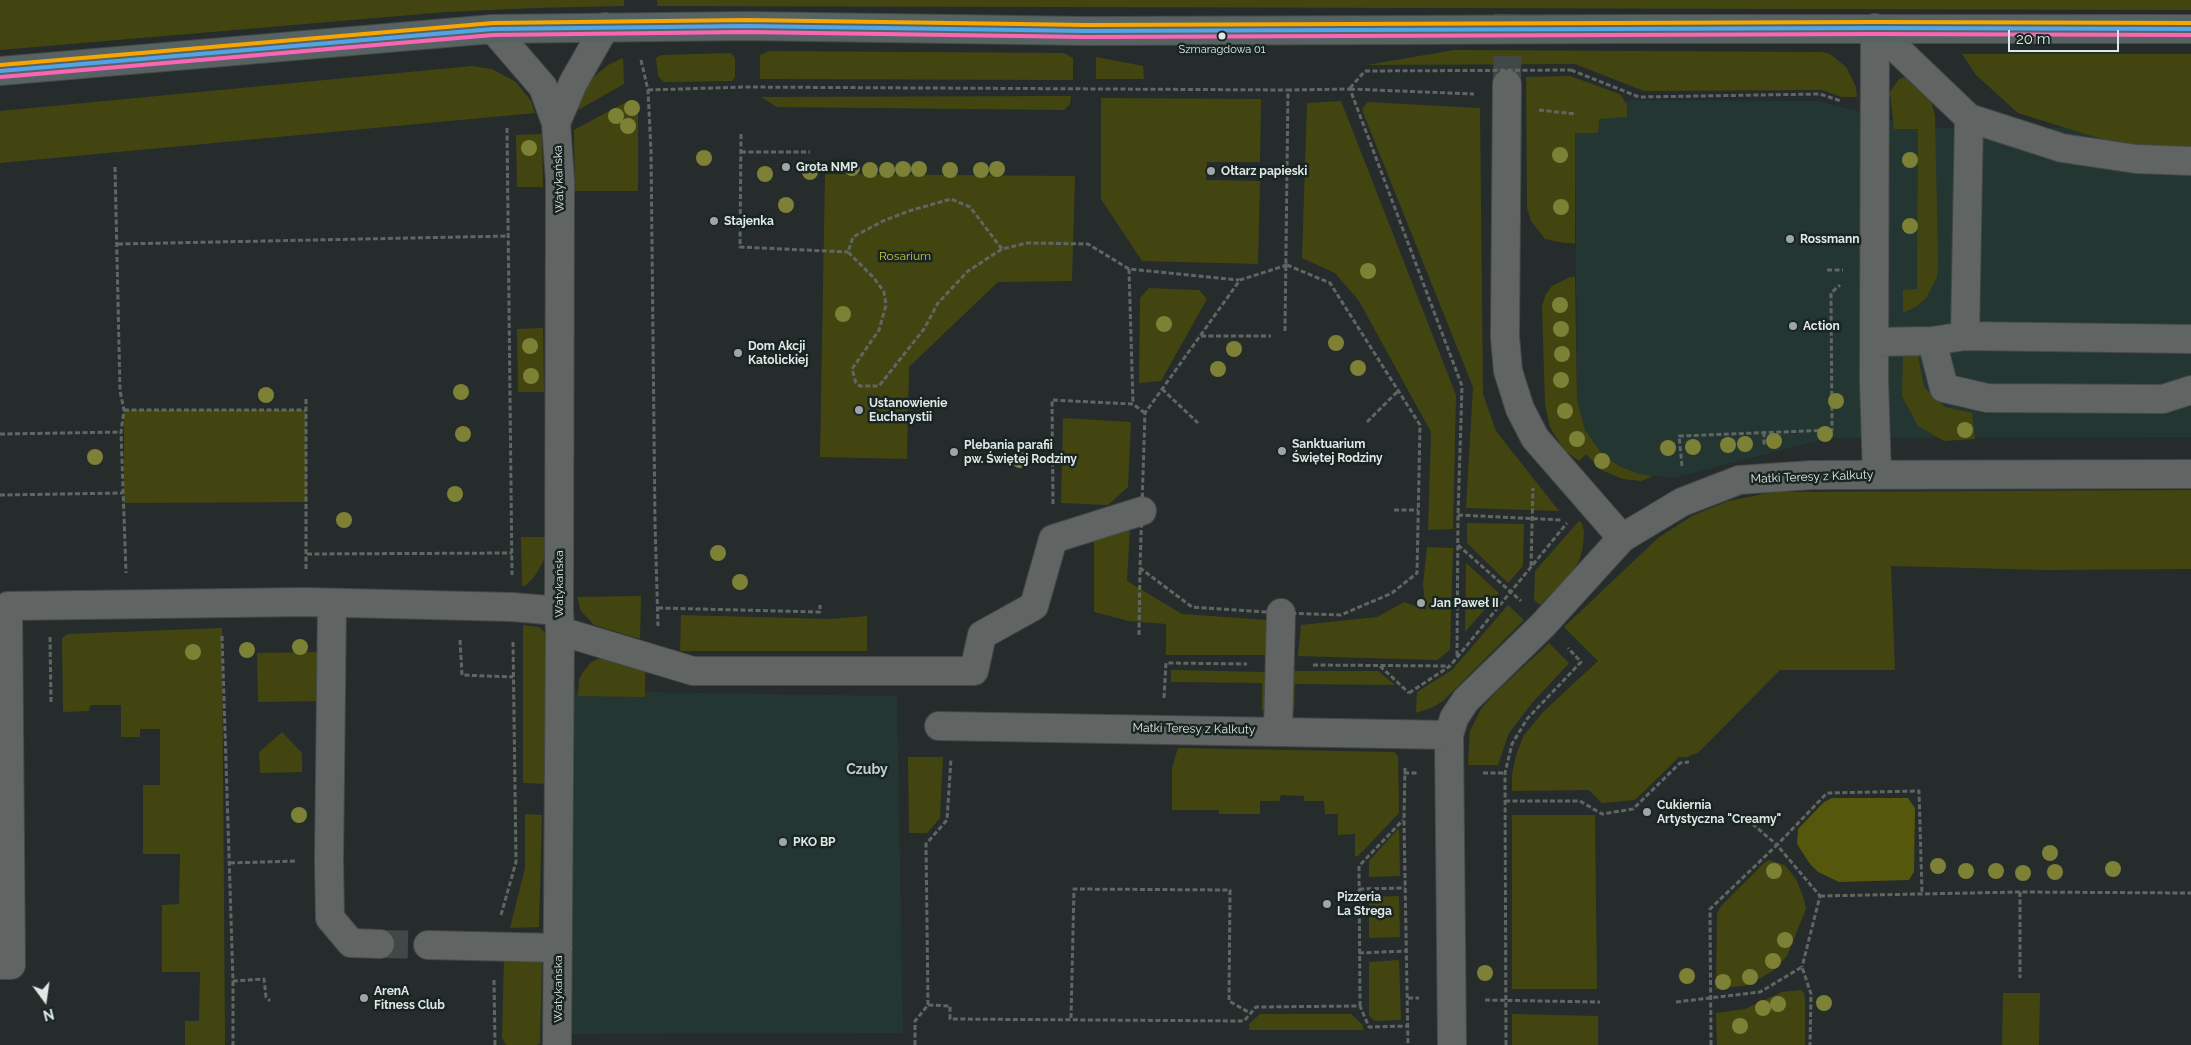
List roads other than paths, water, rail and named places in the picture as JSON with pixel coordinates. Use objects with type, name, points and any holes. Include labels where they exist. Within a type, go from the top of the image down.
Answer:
[{"type":"main road","points":[[0,71],[494,28],[746,26],[1086,31],[1875,28],[2191,29]]},
{"type":"street","points":[[556,123],[573,83],[605,27]]},
{"type":"street","points":[[494,28],[543,87],[556,123]]},
{"type":"street","points":[[1875,28],[1969,118],[2062,148],[2136,159],[2191,161]]},
{"type":"street","points":[[1875,28],[1874,342],[1877,475]]},
{"type":"street","points":[[1507,84],[1505,337],[1508,372],[1520,409],[1535,438],[1622,538]]},
{"type":"street","points":[[1965,336],[1969,118]]},
{"type":"street","name":"Watykańska","points":[[556,123],[560,181],[558,1045]]},
{"type":"street","points":[[1874,342],[1932,342],[1965,336],[2191,340]]},
{"type":"street","points":[[1932,342],[1944,388],[1987,398],[2163,399],[2191,390]]},
{"type":"street","name":"Matki Teresy z Kalkuty","points":[[1452,1045],[1449,735],[1454,718],[1466,700],[1543,625],[1622,538],[1682,502],[1739,480],[1812,475],[2191,474]]},
{"type":"street","points":[[0,965],[11,965],[5,768],[8,606],[125,603],[332,603],[512,607],[560,621],[660,661],[693,671],[974,671],[982,636],[1034,606],[1054,539],[1142,511]]},
{"type":"street","points":[[332,603],[330,918],[351,943],[380,944]]},
{"type":"street","points":[[1278,730],[1278,664],[1281,614]]},
{"type":"street","name":"Matki Teresy z Kalkuty","points":[[939,726],[1278,730],[1449,735]]},
{"type":"street","points":[[428,946],[558,948]]},
{"type":"tunnel","points":[[1507,84],[1508,0]]},
{"type":"tunnel","points":[[380,944],[428,945]]},
{"type":"place","name":"Szmaragdowa 01","points":[[1222,36]]},
{"type":"place","name":"Grota NMP","points":[[786,167]]},
{"type":"place","name":"Ołtarz papieski","points":[[1211,171]]},
{"type":"place","name":"Stajenka","points":[[714,221]]},
{"type":"place","name":"Rossmann","points":[[1790,239]]},
{"type":"place","name":"Action","points":[[1793,326]]},
{"type":"place","name":"Dom Akcji Katolickiej","points":[[738,353]]},
{"type":"place","name":"Ustanowienie Eucharystii","points":[[859,410]]},
{"type":"place","name":"Sanktuarium Świętej Rodziny","points":[[1282,451]]},
{"type":"place","name":"Plebania parafii pw. Świętej Rodziny","points":[[954,452]]},
{"type":"place","name":"Jan Paweł II","points":[[1421,603]]},
{"type":"place","name":"Cukiernia Artystyczna \"Creamy\"","points":[[1647,812]]},
{"type":"place","name":"PKO BP","points":[[783,842]]},
{"type":"place","name":"Pizzeria La Strega","points":[[1327,904]]},
{"type":"place","name":"ArenA Fitness Club","points":[[364,998]]},
{"type":"district","name":"Czuby","points":[[867,770]]},
{"type":"park label","name":"Rosarium","points":[[905,256]]}]
